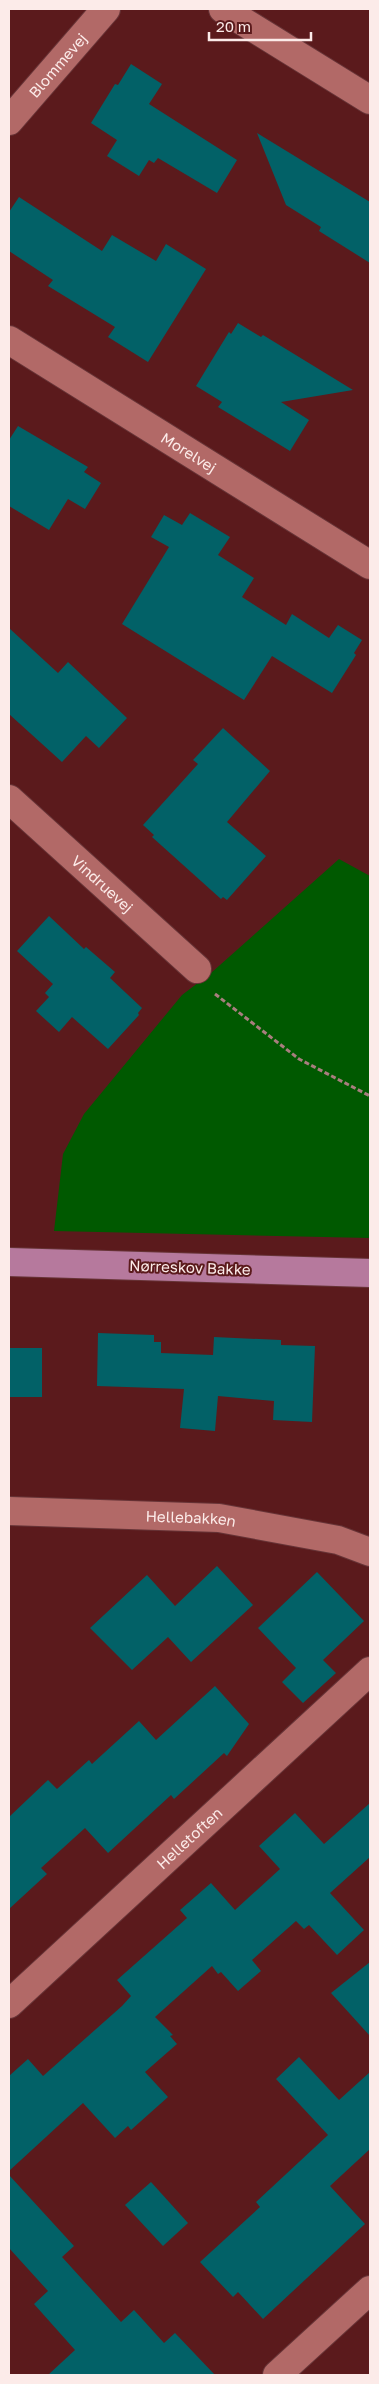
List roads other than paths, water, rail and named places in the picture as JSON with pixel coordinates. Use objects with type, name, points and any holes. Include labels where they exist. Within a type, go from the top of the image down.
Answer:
[{"type":"main road","name":"Nørreskov Bakke","points":[[9,1262],[370,1273]]},
{"type":"street","name":"Blommevej","points":[[9,122],[106,9]]},
{"type":"street","points":[[224,9],[370,100]]},
{"type":"street","name":"Morelvej","points":[[9,340],[370,565]]},
{"type":"street","name":"Vindruevej","points":[[9,799],[198,969]]},
{"type":"street","name":"Hellebakken","points":[[9,1512],[220,1518],[338,1540],[370,1552]]},
{"type":"street","name":"Helletoften","points":[[9,2004],[370,1671]]},
{"type":"street","points":[[278,2375],[370,2290]]}]
